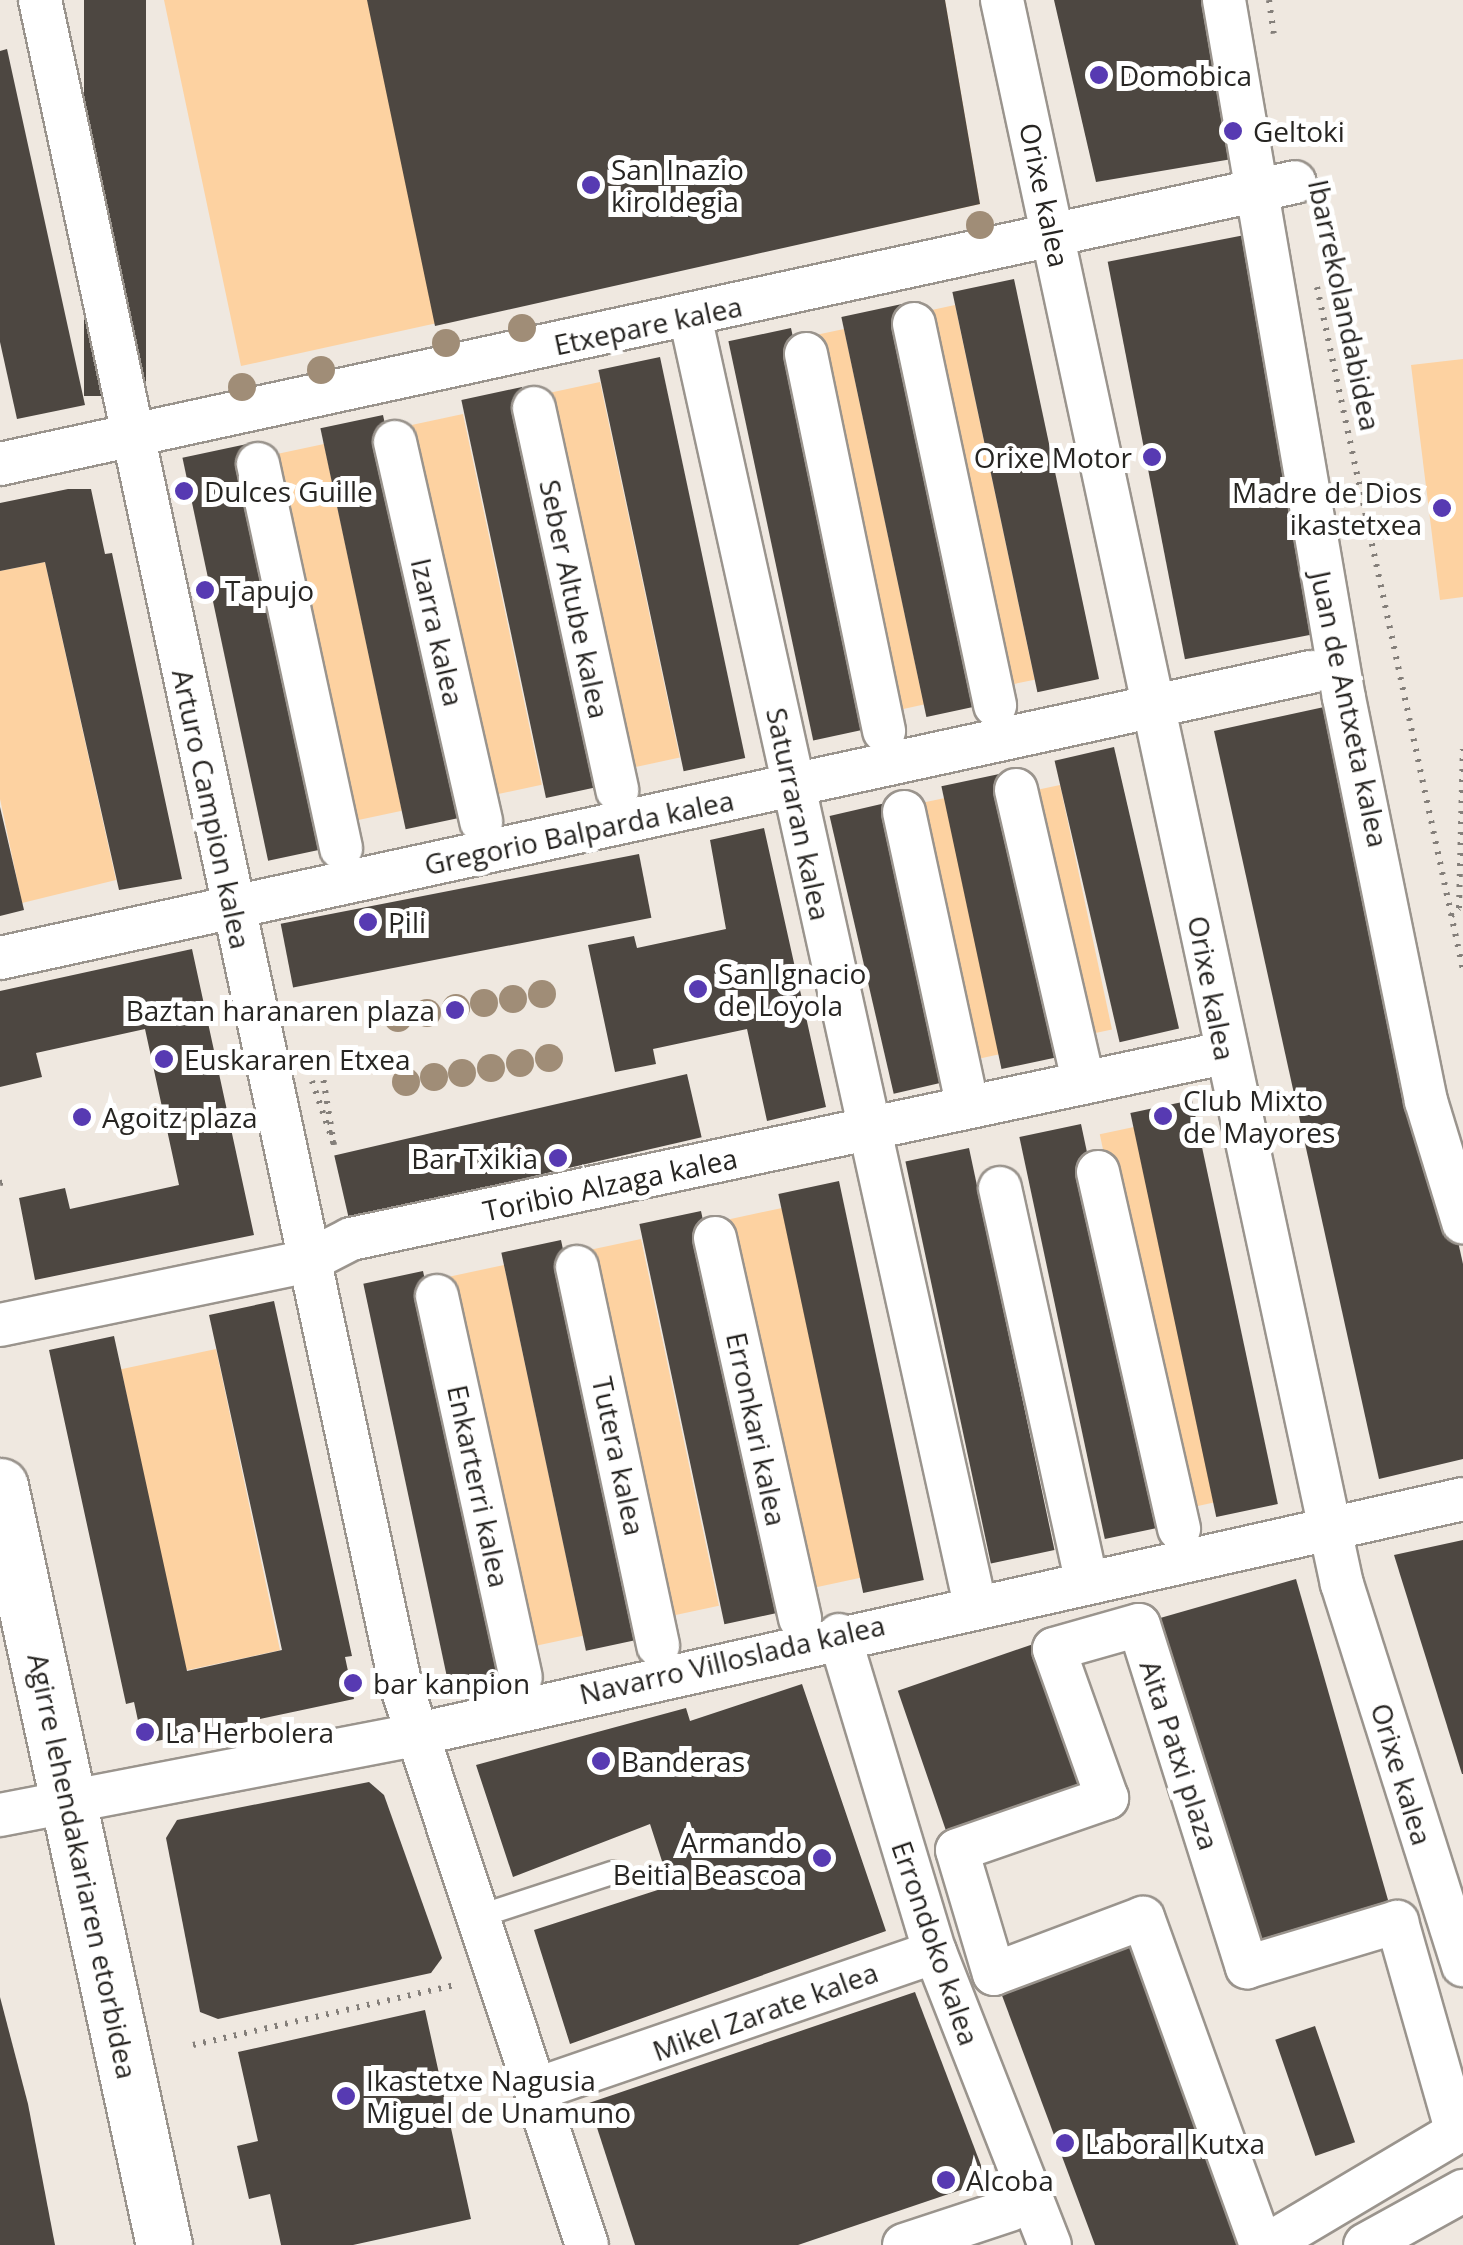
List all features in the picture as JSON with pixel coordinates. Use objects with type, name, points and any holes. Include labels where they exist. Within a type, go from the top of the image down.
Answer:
[{"type":"main road","name":"Agirre lehendakariaren etorbidea","points":[[0,1486],[164,2245]]},
{"type":"street","name":"Arturo Campion kalea","points":[[40,0],[308,1261],[414,1734],[588,2245]]},
{"type":"street","name":"Orixe kalea","points":[[1002,0],[1158,710],[1224,1053],[1330,1525],[1463,1965]]},
{"type":"street","name":"Juan de Antxeta kalea","points":[[1224,0],[1277,186],[1344,698],[1426,1102],[1463,1222]]},
{"type":"street","name":"Etxepare kalea","points":[[0,464],[1053,238],[1277,186]]},
{"type":"street","name":"Saturraran kalea","points":[[690,316],[975,1605]]},
{"type":"street","points":[[914,324],[994,706]]},
{"type":"street","points":[[806,354],[884,731]]},
{"type":"street","name":"Seber Altube kalea","points":[[534,408],[617,790]]},
{"type":"street","name":"Izarra kalea","points":[[394,442],[481,821]]},
{"type":"street","points":[[258,464],[341,848]]},
{"type":"street","name":"Gregorio Balparda kalea","points":[[0,958],[1158,710],[1311,672]]},
{"type":"street","points":[[1016,790],[1079,1063]]},
{"type":"street","points":[[904,812],[963,1086]]},
{"type":"street","name":"Toribio Alzaga kalea","points":[[0,1326],[308,1261],[352,1239],[1224,1053]]},
{"type":"street","points":[[1098,1172],[1179,1529]]},
{"type":"street","points":[[1000,1188],[1086,1579]]},
{"type":"street","name":"Erronkari kalea","points":[[715,1238],[800,1620]]},
{"type":"street","name":"Tutera kalea","points":[[577,1267],[658,1645]]},
{"type":"street","name":"Enkarterri kalea","points":[[437,1296],[521,1676]]},
{"type":"street","name":"Navarro Villoslada kalea","points":[[0,1816],[70,1799],[414,1734],[840,1634],[1463,1499]]},
{"type":"street","name":"Aita Patxi plaza","points":[[1139,1626],[1248,1966],[1397,1922],[1457,2132],[1264,2245],[1143,1918],[994,1974],[957,1850],[1107,1798],[1054,1649],[1139,1626]]},
{"type":"street","name":"Errondoko kalea","points":[[840,1634],[935,1952],[1050,2245]]},
{"type":"street","name":"Mikel Zarate kalea","points":[[537,2089],[935,1952]]},
{"type":"street","points":[[1365,2245],[1463,2191]]},
{"type":"street","points":[[904,2245],[1010,2210]]},
{"type":"lane","points":[[477,1917],[612,1873]]},
{"type":"path","points":[[1269,0],[1276,56]]},
{"type":"path","name":"Ibarrekolandabidea","points":[[1313,267],[1463,970]]},
{"type":"path","points":[[1450,917],[1459,908],[1463,748]]},
{"type":"path","points":[[308,1060],[338,1052]]},
{"type":"path","points":[[312,1081],[334,1144],[322,1071]]},
{"type":"path","points":[[193,2044],[454,1985]]},
{"type":"shaded area","name":"San Inazio kiroldegia","points":[[164,0],[945,0],[980,204],[241,366]]},
{"type":"shaded area","points":[[955,305],[1035,680],[998,687],[919,313]]},
{"type":"shaded area","points":[[844,329],[924,705],[890,712],[810,336]]},
{"type":"shaded area","points":[[1463,359],[1463,597],[1440,600],[1411,365]]},
{"type":"shaded area","points":[[600,382],[680,758],[625,769],[545,394]]},
{"type":"shaded area","points":[[463,414],[542,785],[482,797],[403,427]]},
{"type":"shaded area","points":[[324,444],[402,811],[344,823],[266,456]]},
{"type":"shaded area","points":[[45,562],[116,880],[22,903],[0,799],[0,571]]},
{"type":"shaded area","points":[[1060,785],[1112,1030],[1078,1037],[1026,792]]},
{"type":"shaded area","points":[[945,798],[999,1054],[967,1061],[913,805]]},
{"type":"shaded area","points":[[1134,1127],[1214,1503],[1180,1510],[1100,1134]]},
{"type":"shaded area","points":[[782,1208],[861,1578],[800,1591],[721,1221]]},
{"type":"shaded area","points":[[641,1239],[719,1606],[660,1618],[582,1251]]},
{"type":"shaded area","points":[[504,1265],[583,1636],[523,1648],[444,1278]]},
{"type":"shaded area","points":[[216,1349],[280,1650],[185,1670],[121,1369]]},
{"type":"building","points":[[84,0],[146,0],[146,396],[84,396]]},
{"type":"building","name":"San Inazio kiroldegia","points":[[367,0],[945,0],[980,204],[435,326]]},
{"type":"building","points":[[1054,0],[1209,0],[1238,158],[1096,182]]},
{"type":"building","points":[[7,49],[85,405],[17,419],[0,342],[0,51]]},
{"type":"building","points":[[1250,234],[1327,632],[1185,659],[1108,262]]},
{"type":"building","points":[[1014,279],[1099,679],[1037,692],[952,292]]},
{"type":"building","points":[[902,304],[987,704],[926,717],[841,317]]},
{"type":"building","points":[[791,328],[876,727],[813,740],[728,341]]},
{"type":"building","points":[[660,357],[745,758],[684,771],[598,370]]},
{"type":"building","points":[[522,387],[607,785],[546,798],[461,400]]},
{"type":"building","points":[[383,415],[468,816],[406,829],[320,428]]},
{"type":"building","points":[[247,444],[333,847],[268,861],[182,458]]},
{"type":"building","points":[[68,489],[91,489],[105,554],[112,553],[182,879],[119,890],[45,562],[0,571],[0,503]]},
{"type":"building","points":[[1338,704],[1463,1264],[1463,1459],[1379,1479],[1214,731]]},
{"type":"building","points":[[1114,747],[1179,1029],[1120,1042],[1055,761]]},
{"type":"building","points":[[1004,773],[1064,1056],[1001,1069],[941,786]]},
{"type":"building","points":[[890,802],[954,1080],[894,1094],[830,816]]},
{"type":"building","points":[[0,807],[24,910],[0,916]]},
{"type":"building","name":"San Ignacio de Loyola","points":[[764,828],[826,1107],[767,1121],[747,1029],[653,1049],[656,1064],[615,1072],[588,945],[634,936],[637,948],[726,929],[710,840]]},
{"type":"building","points":[[639,854],[651,918],[293,987],[281,924]]},
{"type":"building","points":[[192,949],[254,1235],[35,1280],[19,1198],[65,1188],[70,1209],[179,1185],[145,1029],[36,1053],[42,1077],[0,1087],[0,991]]},
{"type":"building","points":[[687,1074],[702,1137],[349,1219],[334,1155]]},
{"type":"building","points":[[1192,1100],[1278,1504],[1216,1517],[1130,1113]]},
{"type":"building","points":[[1081,1124],[1166,1526],[1105,1539],[1019,1137]]},
{"type":"building","points":[[969,1148],[1054,1550],[991,1564],[905,1162]]},
{"type":"building","points":[[839,1181],[924,1580],[863,1593],[778,1194]]},
{"type":"building","points":[[701,1211],[786,1611],[724,1624],[639,1224]]},
{"type":"building","points":[[561,1240],[646,1638],[586,1651],[501,1253]]},
{"type":"building","points":[[423,1271],[508,1670],[448,1683],[363,1284]]},
{"type":"building","points":[[274,1301],[352,1656],[345,1657],[354,1699],[143,1744],[134,1702],[126,1704],[49,1350],[114,1336],[187,1671],[282,1650],[209,1315]]},
{"type":"building","points":[[1463,1540],[1463,1774],[1462,1774],[1394,1555]]},
{"type":"building","points":[[1296,1579],[1395,1923],[1237,1968],[1138,1624]]},
{"type":"building","points":[[1051,1638],[1106,1799],[953,1851],[898,1691]]},
{"type":"building","points":[[802,1684],[886,1931],[570,2044],[534,1930],[670,1886],[650,1824],[513,1877],[476,1765],[686,1708],[690,1721]]},
{"type":"building","points":[[369,1782],[384,1795],[442,1958],[431,1973],[218,2019],[200,2012],[166,1838],[177,1820]]},
{"type":"building","points":[[1143,1918],[1261,2245],[1095,2245],[994,1974]]},
{"type":"building","points":[[915,1992],[987,2181],[798,2245],[635,2245],[589,2103]]},
{"type":"building","points":[[0,1997],[28,2104],[55,2245],[0,2245]]},
{"type":"building","name":"Ikastetxe Nagusia Miguel de Unamuno","points":[[425,2010],[471,2219],[353,2245],[281,2245],[270,2194],[249,2199],[237,2146],[258,2141],[238,2052]]},
{"type":"building","points":[[1315,2026],[1355,2142],[1315,2156],[1275,2040]]},
{"type":"place","name":"Domobica","points":[[1099,75]]},
{"type":"place","name":"Geltoki","points":[[1233,131]]},
{"type":"place","name":"San Inazio kiroldegia","points":[[591,185]]},
{"type":"place","name":"Orixe Motor","points":[[1152,457]]},
{"type":"place","name":"Dulces Guille","points":[[184,491]]},
{"type":"place","name":"Madre de Dios ikastetxea","points":[[1442,508]]},
{"type":"place","name":"Tapujo","points":[[205,590]]},
{"type":"place","name":"Pili","points":[[368,922]]},
{"type":"place","name":"San Ignacio de Loyola","points":[[698,989]]},
{"type":"place","name":"Baztan haranaren plaza","points":[[455,1010]]},
{"type":"place","name":"Euskararen Etxea","points":[[164,1059]]},
{"type":"place","name":"Club Mixto de Mayores","points":[[1163,1116]]},
{"type":"place","name":"Agoitz plaza","points":[[82,1117]]},
{"type":"place","name":"Bar Txikia","points":[[558,1158]]},
{"type":"place","name":"bar kanpion","points":[[353,1683]]},
{"type":"place","name":"La Herbolera","points":[[145,1732]]},
{"type":"place","name":"Banderas","points":[[601,1761]]},
{"type":"place","name":"Armando Beitia Beascoa","points":[[822,1858]]},
{"type":"place","name":"Ikastetxe Nagusia Miguel de Unamuno","points":[[346,2096]]},
{"type":"place","name":"Laboral Kutxa","points":[[1065,2143]]},
{"type":"place","name":"Alcoba","points":[[946,2180]]}]
